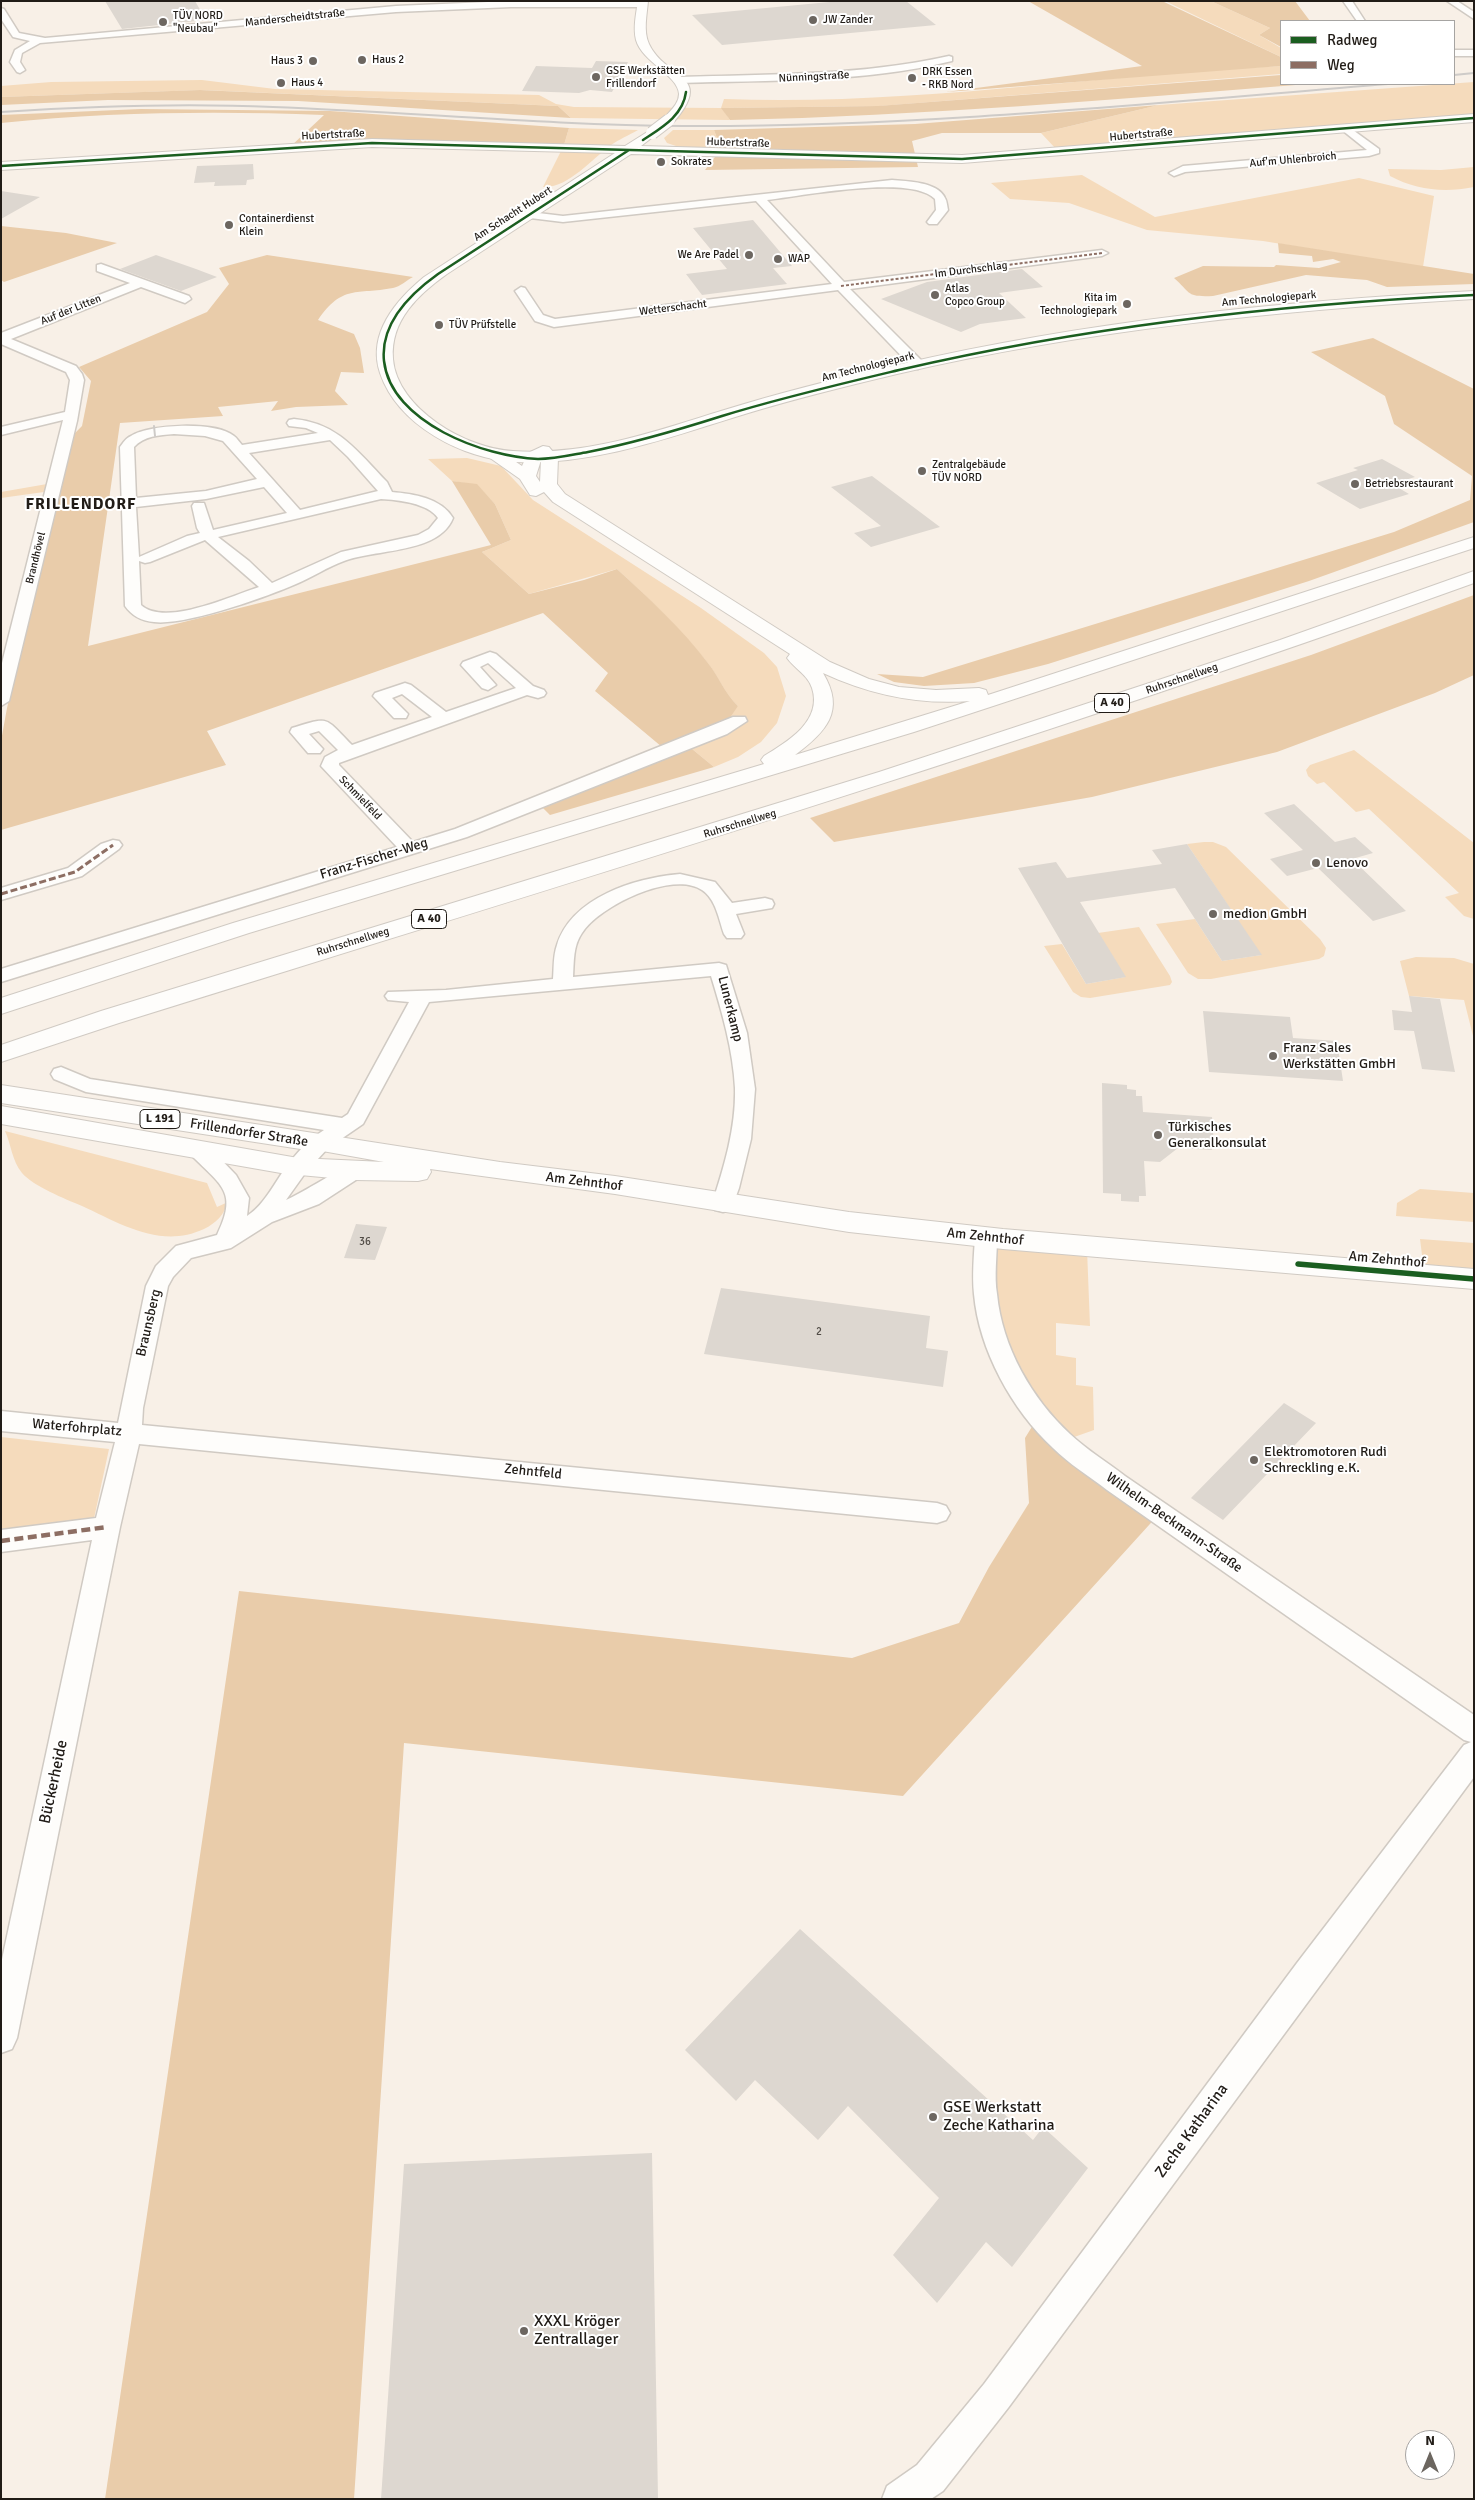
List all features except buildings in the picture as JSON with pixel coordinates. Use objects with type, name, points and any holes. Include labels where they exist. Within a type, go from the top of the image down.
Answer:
[{"type":"main road","points":[[629,150],[680,109],[686,94],[679,80],[652,57],[643,43],[641,36],[642,3]]},
{"type":"main road","name":"Hubertstraße","points":[[1,166],[353,144],[962,159],[1474,118]]},
{"type":"main road","points":[[650,135],[676,151]]},
{"type":"main road","points":[[582,149],[597,154],[610,163]]},
{"type":"main road","name":"Am Schacht Hubert","points":[[410,298],[434,278],[629,150]]},
{"type":"main road","name":"Am Technologiepark","points":[[410,298],[397,313],[384,343],[384,360],[394,389],[429,424],[459,441],[487,450],[567,457],[583,452],[637,443],[746,409],[918,365],[1054,337],[1199,316],[1358,302],[1474,295]]},
{"type":"main road","points":[[487,450],[527,476],[534,489],[548,500],[778,643],[810,668],[822,685],[825,699],[816,728],[792,750],[708,789]]},
{"type":"main road","points":[[527,476],[542,455]]},
{"type":"main road","points":[[542,455],[548,485],[559,498],[823,666],[859,684],[894,693],[937,697],[1039,686]]},
{"type":"main road","points":[[1,1006],[241,928],[708,789],[1039,686],[1474,542]]},
{"type":"main road","name":"Ruhrschnellweg","points":[[1,1054],[110,1016],[888,777],[1288,644],[1474,577]]},
{"type":"main road","name":"Frillendorfer Straße","points":[[1,1094],[320,1143]]},
{"type":"main road","name":"Frillendorfer Straße","points":[[1,1115],[200,1151],[298,1166]]},
{"type":"main road","name":"Am Zehnthof","points":[[320,1143],[500,1171],[615,1185],[723,1204],[849,1222],[986,1237],[1474,1279]]},
{"type":"main road","name":"Am Zehnthof","points":[[298,1166],[354,1171],[500,1171]]},
{"type":"street","points":[[1347,1],[1360,20]]},
{"type":"street","points":[[1451,1],[1474,16]]},
{"type":"street","name":"Manderscheidtstraße","points":[[1,11],[13,33],[36,40],[75,39],[396,8],[511,4],[642,3]]},
{"type":"street","points":[[20,70],[15,62],[18,52],[36,40]]},
{"type":"street","points":[[1455,52],[1474,53]]},
{"type":"street","name":"Nünningstraße","points":[[679,80],[826,77],[924,66],[949,60]]},
{"type":"street","name":"Auf'm Uhlenbroich","points":[[1174,173],[1183,168],[1370,153],[1375,151],[1346,128]]},
{"type":"street","name":"Am Schacht Hubert","points":[[530,215],[547,218],[583,217],[873,183],[907,185],[926,189],[940,198],[942,210],[933,222]]},
{"type":"street","points":[[759,197],[840,286],[895,344],[918,365]]},
{"type":"street","name":"Im Durchschlag","points":[[840,286],[1102,253]]},
{"type":"street","points":[[101,268],[185,298]]},
{"type":"street","name":"Auf der Litten","points":[[2,340],[140,283]]},
{"type":"street","name":"Wetterschacht","points":[[521,291],[539,318],[554,323],[840,286]]},
{"type":"street","name":"Brandhövel","points":[[1,701],[5,662],[16,635],[71,415],[76,374],[71,369],[2,340]]},
{"type":"street","points":[[1,431],[45,418],[71,415]]},
{"type":"street","points":[[294,424],[310,423],[340,440],[382,485],[386,494]]},
{"type":"street","points":[[303,439],[315,427]]},
{"type":"street","points":[[138,561],[280,518],[296,514],[338,503],[386,494],[403,496],[437,508],[444,515],[445,523],[420,538],[347,554],[270,588],[185,615],[163,618],[147,616],[133,606],[138,561],[129,503],[127,447],[137,436],[166,431],[207,431],[228,438],[236,449],[250,460],[265,482],[296,514]]},
{"type":"street","points":[[236,449],[275,447],[303,439],[333,436]]},
{"type":"street","points":[[129,503],[196,501],[265,482]]},
{"type":"street","points":[[196,501],[204,528],[211,538],[270,588]]},
{"type":"street","points":[[196,501],[227,534],[244,564]]},
{"type":"street","name":"Schmielfeld","points":[[409,849],[330,766],[331,761],[350,752],[445,718],[532,691],[490,657],[469,665],[488,685]]},
{"type":"street","points":[[400,714],[381,696],[405,688],[427,707],[445,718]]},
{"type":"street","name":"Franz-Fischer-Weg","points":[[1,976],[409,849],[505,816],[721,730],[739,721]]},
{"type":"street","points":[[314,749],[298,732],[322,724],[350,752]]},
{"type":"street","points":[[1,894],[75,872],[83,868],[99,851],[113,845]]},
{"type":"street","points":[[562,984],[567,943],[583,918],[606,902],[634,889],[664,880],[687,880],[710,886],[725,910],[734,934]]},
{"type":"street","points":[[725,910],[765,904]]},
{"type":"street","name":"Lunerkamp","points":[[395,996],[422,997],[720,969],[736,1027],[744,1074],[745,1098],[739,1144],[723,1204]]},
{"type":"street","points":[[298,1166],[320,1143],[356,1119],[422,997]]},
{"type":"street","points":[[61,1074],[86,1085],[346,1126]]},
{"type":"street","name":"Frillendorfer Straße","points":[[200,1151],[234,1185],[238,1212],[235,1224],[226,1239]]},
{"type":"street","name":"Braunsberg","points":[[129,1433],[131,1408],[157,1286],[164,1272],[184,1252],[222,1242],[264,1216],[298,1166]]},
{"type":"street","points":[[264,1216],[291,1209],[319,1196],[354,1171]]},
{"type":"street","name":"Wilhelm-Beckmann-Straße","points":[[986,1237],[986,1295],[991,1321],[1003,1356],[1014,1379],[1030,1404],[1061,1441],[1116,1483],[1474,1731]]},
{"type":"street","name":"Waterfohrplatz","points":[[1,1421],[129,1433],[107,1527]]},
{"type":"street","name":"Zehntfeld","points":[[129,1433],[937,1513]]},
{"type":"street","points":[[1,1541],[107,1527]]},
{"type":"street","name":"Bückerheide","points":[[1,2038],[107,1527]]},
{"type":"street","name":"Zeche Katharina","points":[[900,2499],[930,2478],[996,2396],[1308,1974],[1474,1754]]},
{"type":"shaded area","points":[[1028,1],[1162,1],[1280,57],[1280,66],[946,92],[1142,66]]},
{"type":"shaded area","points":[[1165,1],[1213,2],[1270,28],[1259,35],[1280,47],[1280,57]]},
{"type":"shaded area","points":[[1190,1],[1295,1],[1309,20],[1280,20],[1280,46],[1259,35],[1270,28],[1213,2]]},
{"type":"shaded area","points":[[1280,66],[1280,74],[880,106],[722,108],[730,120],[571,118],[558,106],[202,90],[1,97],[1,86],[51,82],[202,80],[275,89],[539,95],[556,104],[574,107],[721,108],[724,99],[794,100],[933,94],[1211,70]]},
{"type":"shaded area","points":[[1280,75],[1280,85],[1295,85],[1019,106],[802,118],[730,120],[721,108],[878,106]]},
{"type":"shaded area","points":[[1474,82],[1474,115],[1056,149],[1041,133],[1159,105],[1455,85],[1455,83]]},
{"type":"shaded area","points":[[200,90],[558,106],[571,118],[298,101],[108,100],[1,105],[1,97]]},
{"type":"shaded area","points":[[1159,105],[1041,133],[942,133],[912,141],[918,167],[705,170],[721,149],[714,130],[915,124]]},
{"type":"shaded area","points":[[141,109],[330,111],[569,128],[564,145],[290,147],[324,115],[163,113],[41,119],[1,123],[1,115]]},
{"type":"shaded area","points":[[569,128],[638,130],[611,145],[570,178],[552,186],[543,187],[564,145]]},
{"type":"shaded area","points":[[673,130],[714,130],[721,149],[679,147],[667,143],[664,138]]},
{"type":"shaded area","points":[[1474,167],[1474,187],[1452,190],[1430,189],[1400,181],[1390,176],[1388,169],[1441,170]]},
{"type":"shaded area","points":[[1082,175],[1155,217],[1359,178],[1434,196],[1423,267],[1263,241],[1147,230],[1069,203],[1010,199],[991,183]]},
{"type":"shaded area","points":[[1,226],[66,233],[117,243],[4,282],[1,280]]},
{"type":"shaded area","points":[[1278,243],[1474,274],[1474,284],[1387,287],[1367,280],[1306,275],[1213,296],[1198,296],[1190,293],[1174,278],[1203,266],[1274,267],[1276,265],[1319,268],[1341,262],[1333,259],[1313,262],[1312,256],[1279,253]]},
{"type":"shaded area","points":[[267,255],[413,277],[396,287],[351,293],[343,296],[335,301],[318,320],[354,334],[360,348],[364,373],[341,372],[335,391],[348,405],[296,407],[271,411],[278,401],[218,407],[223,416],[120,423],[88,646],[491,545],[452,481],[477,484],[495,504],[511,540],[482,552],[529,594],[584,580],[617,569],[665,614],[698,650],[738,706],[729,719],[680,739],[714,767],[550,815],[540,805],[668,752],[595,691],[608,673],[543,613],[207,731],[226,765],[1,830],[1,741],[7,708],[71,437],[82,426],[91,381],[79,367],[207,312],[229,284],[219,268]]},
{"type":"shaded area","points":[[1373,338],[1474,389],[1474,522],[1309,581],[1048,664],[974,683],[924,686],[894,682],[877,674],[923,677],[1394,532],[1470,500],[1472,476],[1394,424],[1385,396],[1311,352]]},
{"type":"shaded area","points":[[467,458],[501,466],[533,500],[701,608],[764,653],[777,667],[786,696],[777,723],[761,742],[738,757],[714,767],[680,739],[738,706],[707,662],[686,638],[617,569],[529,594],[482,552],[511,540],[495,504],[477,485],[452,481],[428,459]]},
{"type":"shaded area","points":[[47,484],[44,492],[1,498],[1,492]]},
{"type":"shaded area","points":[[1474,595],[1474,675],[1435,693],[1277,752],[1092,797],[834,842],[810,818],[1311,655]]},
{"type":"shaded area","points":[[1354,750],[1474,843],[1474,919],[1464,916],[1445,897],[1459,893],[1369,809],[1356,812],[1324,782],[1317,784],[1308,776],[1306,770],[1310,765]]},
{"type":"shaded area","points":[[1213,842],[1226,847],[1320,939],[1326,948],[1324,956],[1319,959],[1211,979],[1198,979],[1188,973],[1156,924],[1195,919],[1222,961],[1261,955],[1187,844]]},
{"type":"shaded area","points":[[1139,927],[1170,976],[1172,982],[1170,985],[1090,998],[1081,997],[1073,992],[1044,946],[1062,944],[1086,984],[1125,977],[1098,933]]},
{"type":"shaded area","points":[[1416,957],[1454,958],[1474,964],[1474,1040],[1464,1000],[1409,996],[1400,961]]},
{"type":"shaded area","points":[[5,1131],[207,1183],[217,1207],[228,1202],[219,1218],[204,1229],[172,1236],[142,1232],[58,1196],[27,1178],[16,1163]]},
{"type":"shaded area","points":[[1420,1189],[1474,1193],[1474,1222],[1396,1216],[1397,1203]]},
{"type":"shaded area","points":[[1420,1239],[1474,1243],[1474,1275],[1424,1271]]},
{"type":"shaded area","points":[[990,1241],[1087,1249],[1090,1326],[1056,1323],[1056,1355],[1076,1358],[1076,1385],[1093,1387],[1094,1430],[1063,1441],[1031,1403],[993,1322]]},
{"type":"shaded area","points":[[1038,1417],[1159,1514],[903,1796],[404,1743],[354,2499],[105,2499],[239,1591],[852,1658],[959,1623],[989,1567],[1029,1503],[1025,1438]]},
{"type":"shaded area","points":[[1,1437],[109,1449],[93,1523],[1,1534]]},
{"type":"railway","points":[[1455,75],[1474,73]]},
{"type":"railway","points":[[1,112],[69,108],[205,105],[324,109],[633,125],[772,125],[861,123],[949,118],[1125,106],[1376,85]]},
{"type":"railway","points":[[154,426],[155,436]]},
{"type":"marked path","points":[[841,286],[1102,253]]},
{"type":"marked path","points":[[1,894],[75,872],[113,845]]},
{"type":"marked path","points":[[1,1541],[107,1527]]},
{"type":"cycle path","points":[[643,140],[664,126],[677,114],[685,100],[686,92]]},
{"type":"cycle path","points":[[1,166],[372,143],[962,159],[1474,118]]},
{"type":"cycle path","points":[[629,150],[438,274],[416,291],[398,312],[392,322],[385,343],[384,354],[387,375],[399,395],[415,412],[433,426],[453,438],[497,454],[520,458],[566,457],[648,438],[746,409],[860,379],[936,361],[1051,338],[1103,329],[1261,309],[1474,295]]},
{"type":"cycle path","points":[[1298,1264],[1474,1279]]},
{"type":"place","name":"JW Zander","points":[[813,20]]},
{"type":"place","name":"TÜV NORD \"Neubau\"","points":[[163,22]]},
{"type":"place","name":"Haus 2","points":[[362,60]]},
{"type":"place","name":"Haus 3","points":[[313,61]]},
{"type":"place","name":"GSE Werkstätten Frillendorf","points":[[596,77]]},
{"type":"place","name":"DRK Essen - RKB Nord","points":[[912,78]]},
{"type":"place","name":"Haus 4","points":[[281,83]]},
{"type":"place","name":"Sokrates","points":[[661,162]]},
{"type":"place","name":"Containerdienst Klein","points":[[229,225]]},
{"type":"place","name":"We Are Padel","points":[[749,255]]},
{"type":"place","name":"WAP","points":[[778,259]]},
{"type":"place","name":"Atlas Copco Group","points":[[935,295]]},
{"type":"place","name":"Kita im Technologiepark","points":[[1127,304]]},
{"type":"place","name":"TÜV Prüfstelle","points":[[439,325]]},
{"type":"place","name":"Zentralgebäude TÜV NORD","points":[[922,471]]},
{"type":"place","name":"Betriebsrestaurant","points":[[1355,484]]},
{"type":"place","name":"Lenovo","points":[[1316,863]]},
{"type":"place","name":"medion GmbH","points":[[1213,914]]},
{"type":"place","name":"Franz Sales Werkstätten GmbH","points":[[1273,1056]]},
{"type":"place","name":"Türkisches Generalkonsulat","points":[[1158,1135]]},
{"type":"place","name":"Elektromotoren Rudi Schreckling e.K.","points":[[1254,1460]]},
{"type":"place","name":"GSE Werkstatt Zeche Katharina","points":[[933,2117]]},
{"type":"place","name":"XXXL Kröger Zentrallager","points":[[524,2331]]},
{"type":"district","name":"FRILLENDORF","points":[[81,505]]}]
